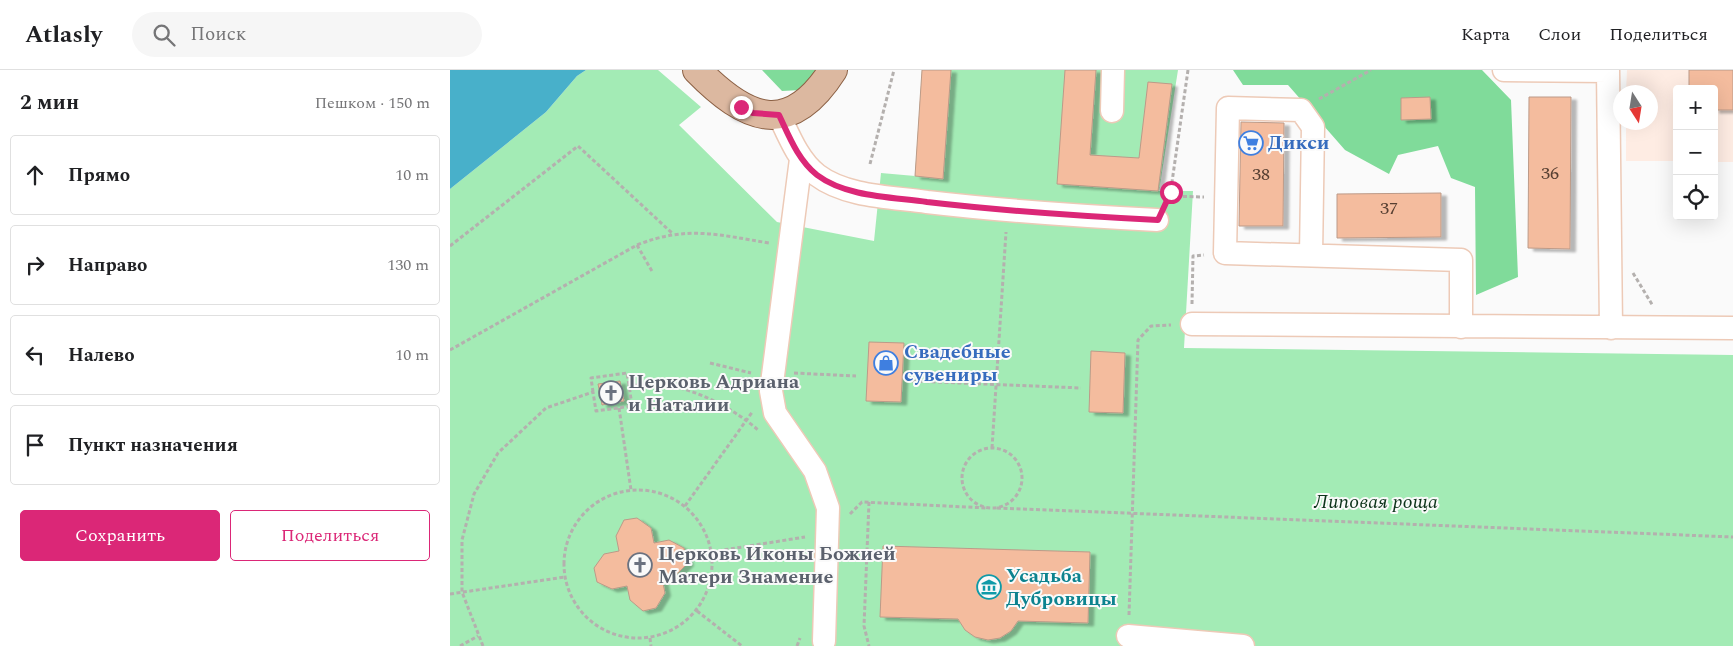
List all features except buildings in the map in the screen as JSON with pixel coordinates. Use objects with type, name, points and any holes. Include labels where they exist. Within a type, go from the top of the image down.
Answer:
[{"type":"main road","points":[[697,70],[718,92],[753,113],[779,115],[805,104],[820,90],[833,70]]},
{"type":"street","points":[[1112,111],[1113,70]]},
{"type":"street","points":[[1504,70],[1608,71],[1613,101]]},
{"type":"street","points":[[1311,255],[1313,127],[1301,110],[1228,108],[1225,253],[1461,260],[1461,327]]},
{"type":"street","points":[[779,115],[801,159],[818,176],[845,189],[879,196],[1007,212],[1158,220]]},
{"type":"street","points":[[1611,328],[1614,130]]},
{"type":"street","points":[[801,159],[771,391],[775,413],[815,471],[828,508],[824,641]]},
{"type":"street","points":[[1192,324],[1733,328]]},
{"type":"street","points":[[1128,636],[1244,646]]},
{"type":"path","points":[[870,164],[894,70]]},
{"type":"path","points":[[1158,220],[1170,196],[1188,70]]},
{"type":"path","points":[[1301,110],[1371,70]]},
{"type":"path","points":[[450,246],[578,146],[673,234]]},
{"type":"path","points":[[1170,196],[1226,197]]},
{"type":"path","points":[[992,448],[1007,212]]},
{"type":"path","points":[[450,350],[637,245],[673,234],[700,232],[789,246]]},
{"type":"path","points":[[637,245],[653,273]]},
{"type":"path","points":[[1128,636],[1138,340],[1151,326],[1192,324],[1193,256],[1225,253]]},
{"type":"path","points":[[627,372],[629,385],[632,406],[596,411],[590,378],[627,372]]},
{"type":"path","points":[[912,381],[1080,388]]},
{"type":"path","points":[[629,385],[670,386],[716,402],[745,419],[765,437]]},
{"type":"path","points":[[685,506],[745,419],[771,391]]},
{"type":"path","points":[[482,646],[462,592],[462,540],[474,494],[498,454],[546,408],[593,392]]},
{"type":"path","points":[[618,408],[631,490]]},
{"type":"path","points":[[987,508],[970,499],[964,490],[963,471],[974,454],[992,448],[1002,450],[1017,462],[1022,481],[1014,499],[997,508]]},
{"type":"path","points":[[631,490],[660,494],[685,506],[698,520],[707,535],[712,553],[712,573],[707,593],[697,611],[683,624],[668,633],[650,638],[621,636],[595,625],[576,603],[565,577],[564,559],[568,542],[575,526],[586,512],[600,501],[631,490]]},
{"type":"path","points":[[862,502],[1733,537]]},
{"type":"path","points":[[869,502],[864,626],[869,646]]},
{"type":"path","points":[[686,556],[806,537]]},
{"type":"path","points":[[450,594],[565,577]]},
{"type":"path","points":[[697,611],[742,646]]},
{"type":"path","points":[[460,646],[478,636]]},
{"type":"path","points":[[650,638],[651,646]]},
{"type":"shaded area","points":[[1627,70],[1733,70],[1733,162],[1718,162],[1718,85],[1673,85],[1673,161],[1626,161],[1626,130],[1658,130],[1658,85],[1626,85]]},
{"type":"green space","name":"Усадьба Дубровицы","points":[[586,70],[658,70],[701,107],[679,125],[777,222],[874,241],[881,173],[915,176],[922,70],[1178,70],[1159,191],[1193,191],[1184,348],[1733,355],[1733,646],[450,646],[450,189],[546,112],[577,76]]},
{"type":"green space","points":[[762,70],[833,70],[820,89],[782,91]]},
{"type":"green space","points":[[1233,70],[1482,70],[1511,100],[1518,277],[1476,295],[1475,187],[1451,178],[1438,146],[1398,155],[1389,174],[1345,150],[1288,85],[1243,85]]},
{"type":"water","points":[[450,70],[586,70],[577,76],[546,112],[450,189]]},
{"type":"place","name":"Дикси","points":[[1251,143]]},
{"type":"place","name":"Свадебные сувениры","points":[[886,363]]},
{"type":"place","name":"Церковь Адриана и Наталии","points":[[611,393]]},
{"type":"place","name":"Церковь Иконы Божией Матери Знамение","points":[[640,565]]},
{"type":"place","name":"Усадьба Дубровицы","points":[[989,587]]},
{"type":"route","points":[[741,107],[753,113],[779,115],[801,159],[818,176],[845,189],[879,196],[1007,212],[1158,220],[1171,192]]},
{"type":"park label","name":"Липовая роща","points":[[1376,502]]}]
